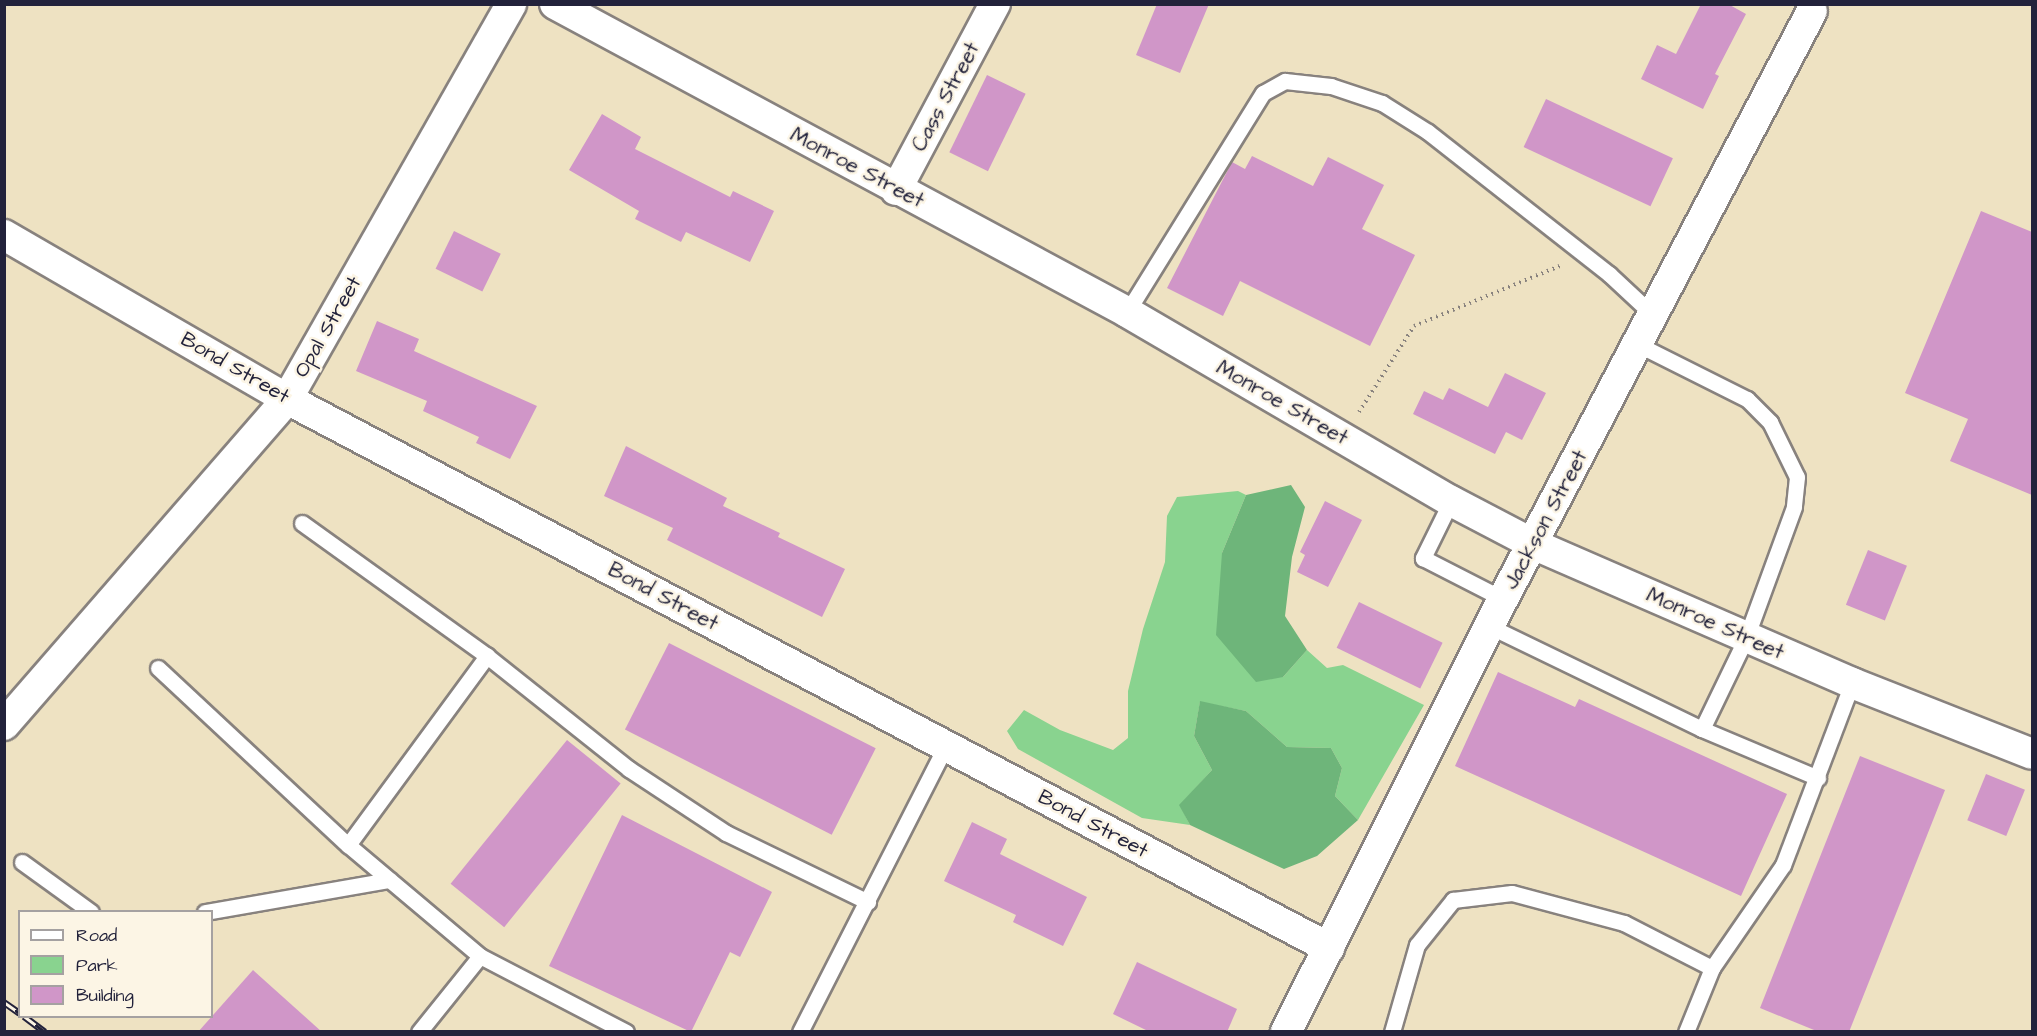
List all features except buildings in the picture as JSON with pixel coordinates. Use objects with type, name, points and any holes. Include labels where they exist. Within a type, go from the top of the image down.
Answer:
[{"type":"street","name":"Opal Street","points":[[4,725],[287,399],[511,4]]},
{"type":"street","name":"Monroe Street","points":[[555,4],[896,190],[1127,312],[1451,501],[1535,545],[1852,683],[2032,754]]},
{"type":"street","name":"Cass Street","points":[[896,190],[995,4]]},
{"type":"street","name":"Jackson Street","points":[[1286,1032],[1489,626],[1535,545],[1639,345],[1652,314],[1812,11]]},
{"type":"street","name":"Bond Street","points":[[4,235],[287,399],[1329,948]]},
{"type":"lane","points":[[1127,312],[1263,93],[1285,81],[1331,86],[1382,103],[1428,132],[1588,257],[1652,314]]},
{"type":"lane","points":[[1639,345],[1747,399],[1770,422],[1797,477],[1794,507],[1746,638],[1701,729]]},
{"type":"lane","points":[[1451,501],[1423,558],[1503,599]]},
{"type":"lane","points":[[302,523],[487,656],[629,769],[726,833],[868,902]]},
{"type":"lane","points":[[1489,626],[1701,729],[1818,777]]},
{"type":"lane","points":[[348,845],[487,656]]},
{"type":"lane","points":[[158,668],[348,845],[480,956],[626,1032]]},
{"type":"lane","points":[[1686,1032],[1712,968],[1784,866],[1852,683]]},
{"type":"lane","points":[[801,1032],[946,746]]},
{"type":"lane","points":[[22,862],[88,910]]},
{"type":"lane","points":[[213,911],[389,880]]},
{"type":"lane","points":[[1392,1032],[1417,945],[1453,900],[1512,892],[1624,923],[1712,968]]},
{"type":"lane","points":[[419,1032],[480,956]]},
{"type":"path","points":[[1342,438],[1414,326],[1470,300],[1588,257]]},
{"type":"green space","points":[[1291,485],[1305,507],[1292,557],[1285,616],[1307,650],[1283,677],[1256,682],[1216,635],[1222,553],[1246,495]]},
{"type":"green space","points":[[1238,491],[1246,495],[1222,553],[1283,677],[1307,650],[1327,668],[1343,665],[1424,705],[1358,820],[1335,796],[1342,768],[1331,748],[1287,747],[1246,711],[1200,702],[1194,736],[1212,770],[1180,805],[1190,825],[1142,818],[1018,749],[1007,731],[1024,710],[1060,730],[1113,750],[1128,738],[1128,691],[1143,629],[1165,562],[1167,516],[1177,497]]},
{"type":"green space","points":[[1200,701],[1246,711],[1287,747],[1331,748],[1342,768],[1335,796],[1358,820],[1317,856],[1284,869],[1190,825],[1179,805],[1212,770],[1194,736]]},
{"type":"railway","points":[[4,1002],[18,1012]]},
{"type":"railway","points":[[27,1018],[45,1032]]}]
